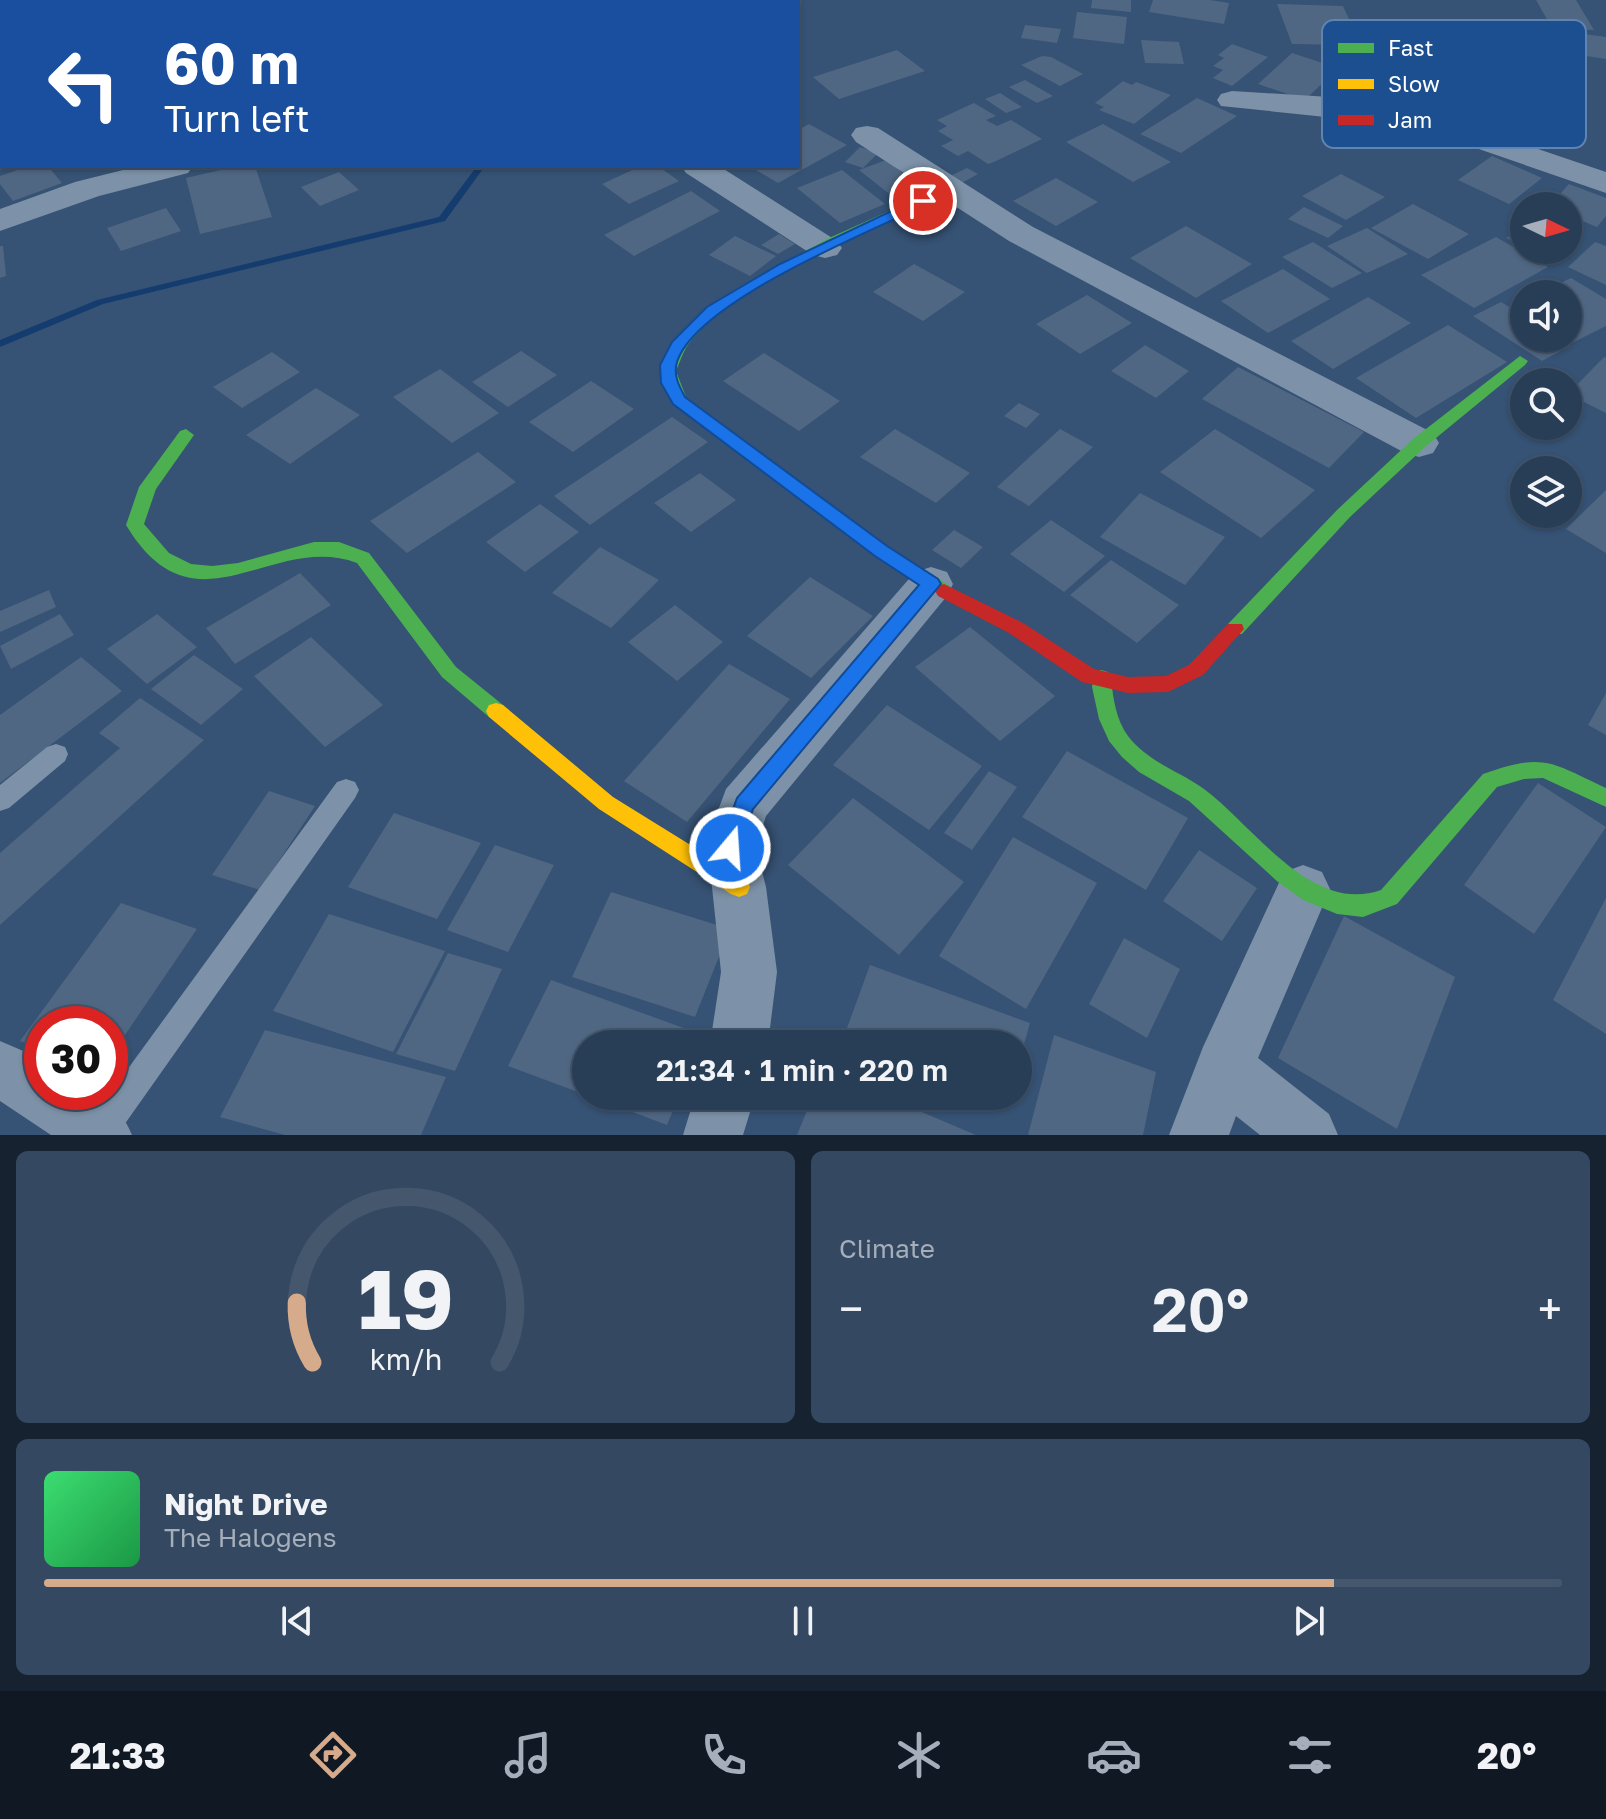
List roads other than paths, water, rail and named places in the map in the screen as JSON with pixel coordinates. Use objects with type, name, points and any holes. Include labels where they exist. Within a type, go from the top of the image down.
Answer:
[{"type":"street","points":[[1232,100],[1322,106]]},
{"type":"street","points":[[867,135],[1021,234],[1313,384],[1419,443]]},
{"type":"street","points":[[1506,148],[1606,183]]},
{"type":"street","points":[[0,221],[87,189],[169,168]]},
{"type":"street","points":[[700,168],[825,248]]},
{"type":"street","points":[[947,189],[785,267],[712,310],[677,346],[668,365],[669,383],[679,400],[881,551],[931,584],[1016,628],[1089,676],[1128,685],[1168,684],[1196,670],[1344,513],[1419,443],[1520,361]]},
{"type":"street","points":[[186,435],[153,475],[140,500],[135,525],[165,559],[193,572],[218,573],[251,568],[329,546],[347,549],[363,558],[449,672],[606,803],[739,887]]},
{"type":"street","points":[[741,1030],[749,972],[739,887],[730,848],[744,805],[931,584]]},
{"type":"street","points":[[1101,678],[1103,710],[1122,743],[1147,768],[1196,795],[1303,889],[1339,905],[1369,908],[1389,897],[1490,780],[1512,773],[1545,769],[1606,798]]},
{"type":"street","points":[[1199,1135],[1224,1068],[1303,889]]},
{"type":"street","points":[[1224,1068],[1308,1135]]},
{"type":"street","points":[[0,1070],[28,1083],[101,1134]]},
{"type":"street","points":[[713,1135],[721,1110]]},
{"type":"lane","points":[[0,800],[56,754]]},
{"type":"lane","points":[[101,1134],[346,790]]},
{"type":"waterway","points":[[0,344],[100,302],[442,219],[480,168]]}]
